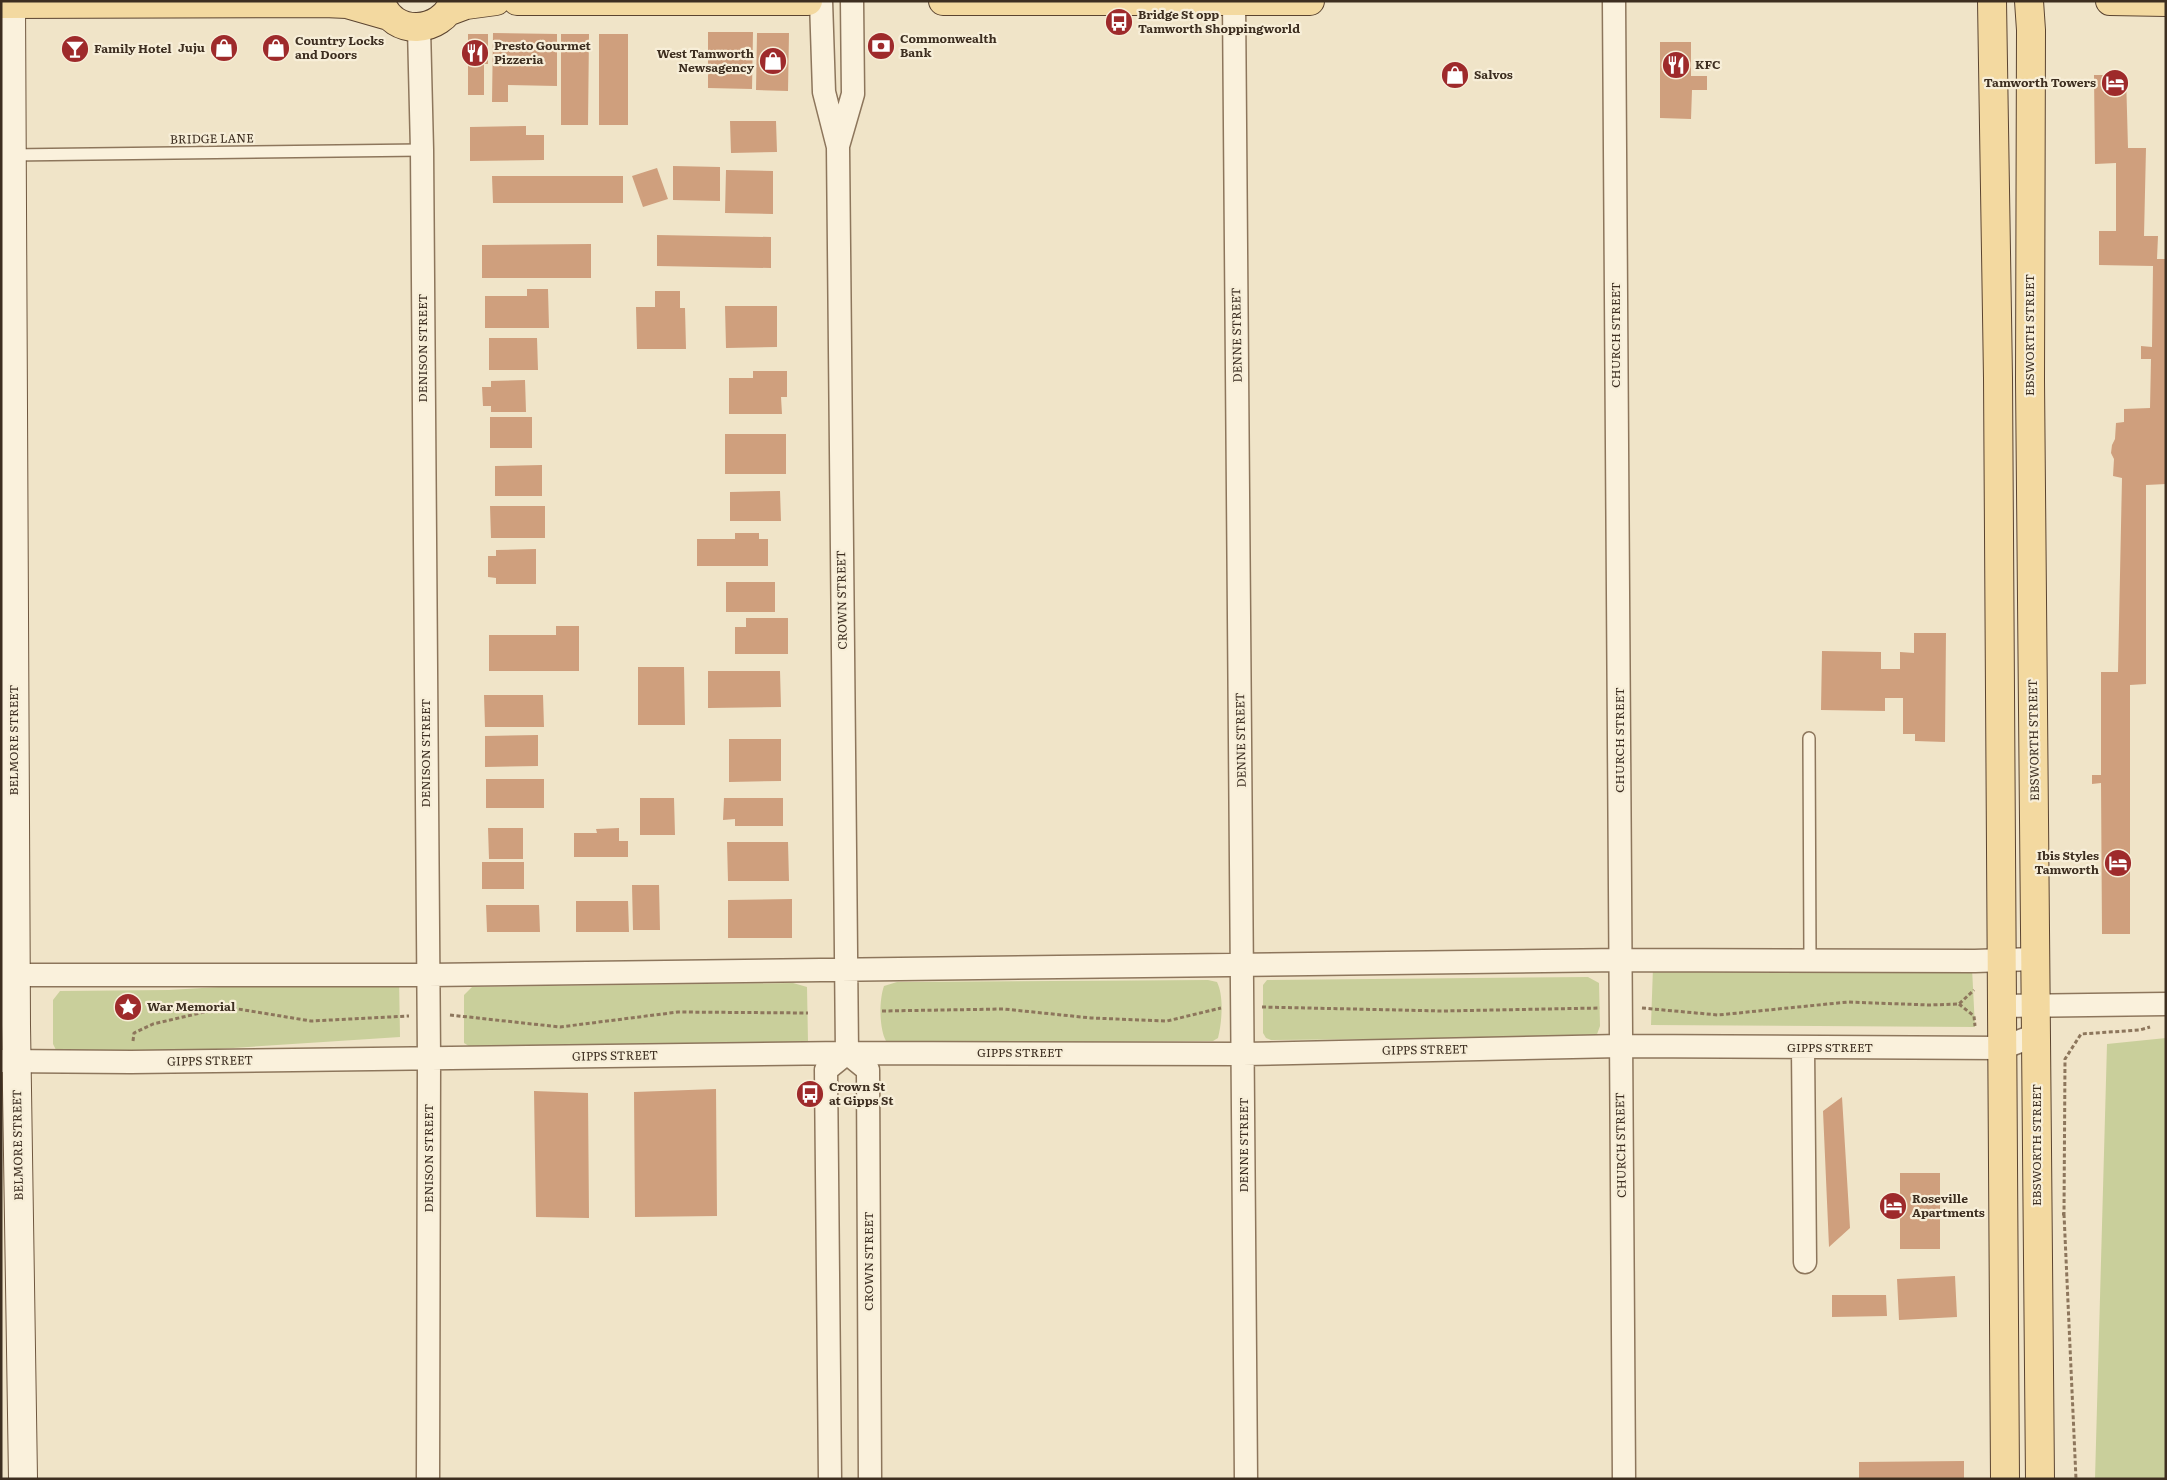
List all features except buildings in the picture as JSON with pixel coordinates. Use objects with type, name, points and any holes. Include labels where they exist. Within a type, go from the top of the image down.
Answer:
[{"type":"main road","points":[[8,3],[324,2],[385,9],[405,25],[419,28],[430,26],[442,19],[452,6],[466,6],[496,1]]},
{"type":"main road","points":[[517,1],[808,1]]},
{"type":"main road","points":[[943,1],[1310,1]]},
{"type":"main road","points":[[1992,1],[1998,387],[2005,1479]]},
{"type":"main road","name":"EBSWORTH STREET","points":[[2029,1],[2031,30],[2030,390],[2040,1479]]},
{"type":"main road","points":[[2110,1],[2166,2]]},
{"type":"street","name":"CROWN STREET","points":[[822,1],[824,92],[838,147],[847,1053],[868,1070],[870,1479]]},
{"type":"street","name":"CROWN STREET","points":[[838,147],[853,94],[852,1]]},
{"type":"street","name":"CHURCH STREET","points":[[1614,1],[1624,1479]]},
{"type":"street","name":"DENNE STREET","points":[[1234,2],[1246,1479]]},
{"type":"street","name":"BELMORE STREET","points":[[8,3],[8,801],[16,975],[8,1025],[23,1479]]},
{"type":"street","name":"DENISON STREET","points":[[419,28],[422,150],[429,1058],[428,1479]]},
{"type":"street","points":[[16,975],[428,975],[1621,960],[2002,961],[2036,959]]},
{"type":"street","points":[[2002,1006],[2166,1004]]},
{"type":"street","name":"GIPPS STREET","points":[[9,1061],[131,1062],[847,1053],[1243,1054],[1620,1046],[2002,1048],[2036,1035]]},
{"type":"street","points":[[1803,1048],[1805,1262]]},
{"type":"street","points":[[830,1479],[826,1070],[847,1053]]},
{"type":"lane","name":"BRIDGE LANE","points":[[7,155],[422,150]]},
{"type":"lane","points":[[1809,738],[1810,960]]},
{"type":"path","points":[[882,1011],[1004,1009],[1090,1018],[1167,1021],[1219,1008],[1271,1006],[1443,1011],[1645,1008],[1718,1015],[1848,1002],[1929,1005],[1959,1004],[1974,990]]},
{"type":"path","points":[[132,1046],[134,1032],[153,1024],[226,1007],[311,1021],[428,1015],[464,1016],[560,1027],[678,1012],[808,1013]]},
{"type":"path","points":[[2064,1214],[2076,1479]]},
{"type":"green space","points":[[1653,967],[1972,968],[1975,1027],[1651,1025]]},
{"type":"green space","points":[[399,976],[400,1037],[156,1053],[57,1052],[53,1044],[53,1000],[60,991],[169,990]]},
{"type":"green space","points":[[1588,977],[1599,983],[1600,1026],[1596,1037],[1271,1040],[1266,1038],[1263,1033],[1263,985],[1267,980]]},
{"type":"green space","points":[[1208,980],[1217,982],[1221,994],[1221,1017],[1218,1038],[1213,1041],[895,1044],[886,1041],[881,1022],[881,999],[884,986],[897,982]]},
{"type":"green space","points":[[793,983],[807,987],[808,1042],[792,1046],[472,1048],[464,1043],[464,995],[472,987]]},
{"type":"green space","points":[[2166,1038],[2166,1479],[2095,1479],[2107,1044]]},
{"type":"place","name":"Bridge St opp Tamworth Shoppingworld","points":[[1119,22]]},
{"type":"place","name":"Commonwealth Bank","points":[[881,46]]},
{"type":"place","name":"Juju","points":[[224,48]]},
{"type":"place","name":"Country Locks and Doors","points":[[276,48]]},
{"type":"place","name":"Family Hotel","points":[[75,49]]},
{"type":"place","name":"Presto Gourmet Pizzeria","points":[[475,53]]},
{"type":"place","name":"West Tamworth Newsagency","points":[[773,61]]},
{"type":"place","name":"KFC","points":[[1676,65]]},
{"type":"place","name":"Salvos","points":[[1455,75]]},
{"type":"place","name":"Tamworth Towers","points":[[2115,83]]},
{"type":"place","name":"Ibis Styles Tamworth","points":[[2118,863]]},
{"type":"place","name":"War Memorial","points":[[128,1007]]},
{"type":"place","name":"Crown St at Gipps St","points":[[810,1094]]},
{"type":"place","name":"Roseville Apartments","points":[[1893,1206]]}]
